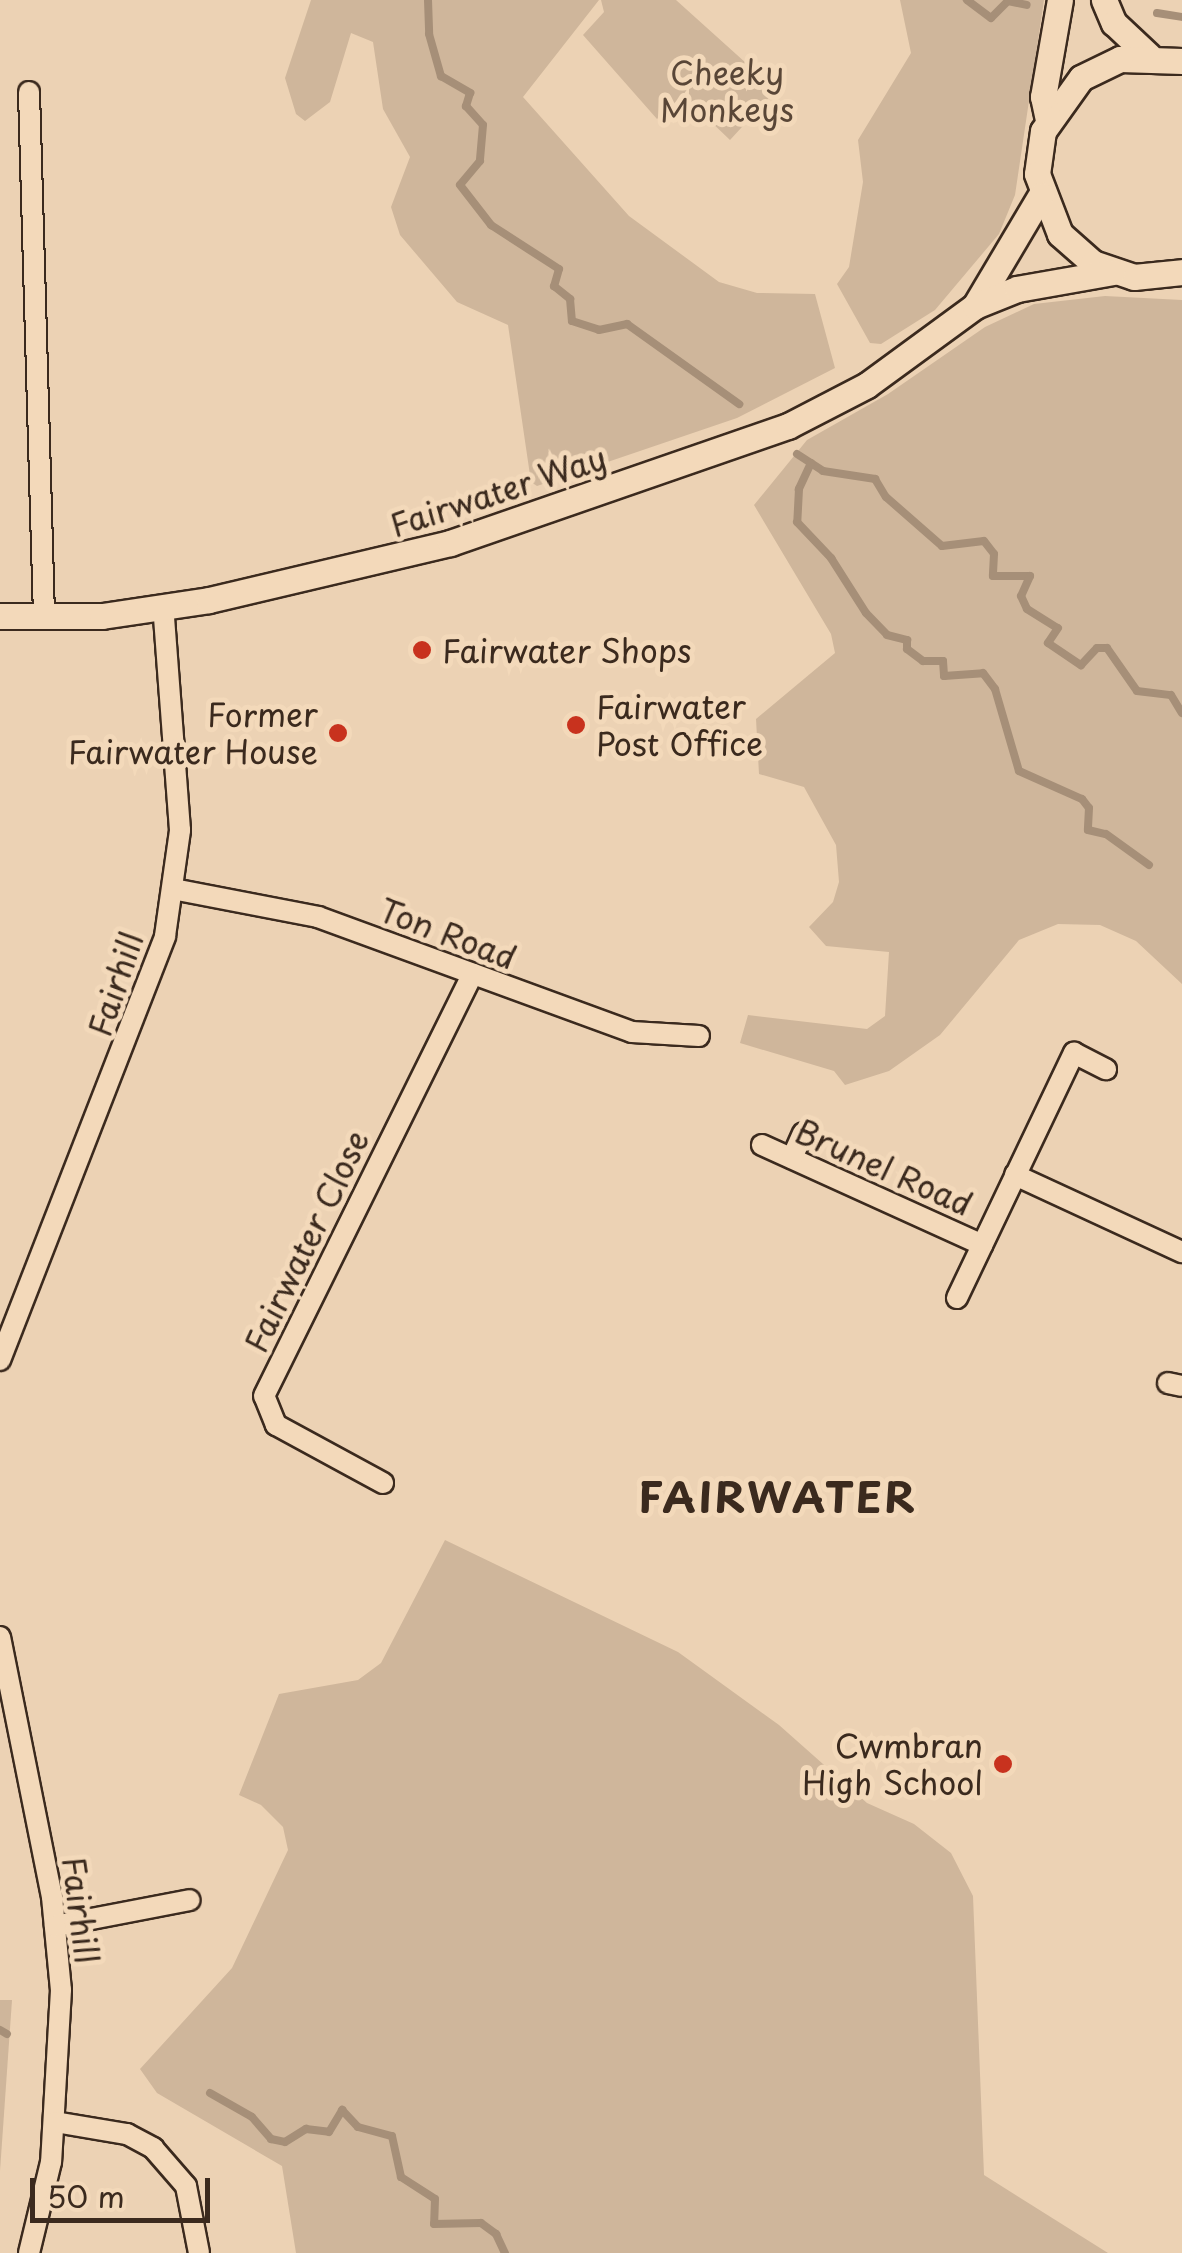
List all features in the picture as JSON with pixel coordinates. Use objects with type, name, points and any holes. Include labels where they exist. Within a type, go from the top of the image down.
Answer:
[{"type":"street","points":[[1048,120],[1043,97],[1060,0]]},
{"type":"street","points":[[1104,0],[1114,23],[1149,56]]},
{"type":"street","points":[[1176,276],[1113,272],[1075,250],[1041,196],[1038,152],[1048,120],[1080,78],[1120,59],[1149,56],[1182,60]]},
{"type":"street","points":[[29,92],[44,616]]},
{"type":"street","name":"Fairwater Way","points":[[975,306],[1041,196]]},
{"type":"street","name":"Fairwater Way","points":[[0,616],[102,616],[379,564],[735,446],[867,384],[975,306],[1017,289],[1113,272]]},
{"type":"street","name":"Fairhill","points":[[0,1360],[9,1296],[153,981],[173,890],[180,830],[163,606]]},
{"type":"street","name":"Ton Road","points":[[173,890],[318,917],[632,1032],[699,1036]]},
{"type":"street","name":"Fairwater Close","points":[[384,1483],[276,1426],[264,1396],[474,974]]},
{"type":"street","name":"Brunel Road","points":[[957,1298],[1074,1053],[1106,1069]]},
{"type":"street","points":[[792,1158],[803,1133]]},
{"type":"street","name":"Brunel Road","points":[[762,1144],[982,1245]]},
{"type":"street","name":"Brunel Road","points":[[1015,1176],[1182,1252]]},
{"type":"street","name":"Fairhill","points":[[0,1637],[7,1707],[55,1926],[61,2008],[55,2122],[29,2253]]},
{"type":"street","points":[[55,1926],[190,1900]]},
{"type":"street","points":[[55,2122],[127,2134],[153,2148],[186,2186],[198,2253]]},
{"type":"green space","points":[[311,0],[599,0],[523,97],[629,216],[719,282],[757,293],[815,294],[835,368],[737,418],[537,486],[531,482],[508,325],[457,302],[400,235],[391,207],[410,157],[383,109],[373,42],[351,33],[330,102],[305,121],[296,114],[285,78]]},
{"type":"green space","name":"Cheeky Monkeys","points":[[601,0],[676,0],[776,90],[730,140],[683,95],[657,119],[583,35],[604,12]]},
{"type":"green space","points":[[900,0],[1044,0],[1015,195],[999,234],[935,310],[881,344],[870,343],[837,284],[849,267],[863,182],[858,140],[911,53]]},
{"type":"green space","points":[[1105,296],[1182,300],[1182,984],[1136,941],[1100,925],[1058,924],[1019,940],[940,1035],[889,1071],[845,1085],[834,1071],[740,1043],[748,1015],[867,1029],[885,1016],[889,952],[826,946],[809,927],[833,902],[839,882],[836,845],[804,787],[759,774],[756,719],[835,653],[831,634],[754,505],[807,440],[888,394],[985,327],[1034,304]]},
{"type":"green space","points":[[445,1540],[678,1652],[779,1725],[867,1803],[914,1824],[951,1853],[973,1896],[984,2175],[1108,2253],[296,2253],[282,2166],[157,2093],[140,2069],[232,1968],[288,1850],[283,1827],[261,1805],[239,1795],[279,1694],[358,1680],[381,1663]]},
{"type":"green space","points":[[0,2000],[12,2000],[0,2171]]},
{"type":"waterway","points":[[428,0],[429,34],[441,76],[470,93],[466,106],[483,125],[480,161],[460,185],[491,225],[559,269],[554,286],[570,299],[572,321],[599,330],[627,324],[739,404]]},
{"type":"waterway","points":[[967,0],[991,18],[1008,1],[1027,5]]},
{"type":"waterway","points":[[1157,13],[1182,17]]},
{"type":"waterway","points":[[797,454],[823,471],[875,479],[886,497],[942,546],[984,541],[994,554],[993,576],[1030,576],[1021,596],[1027,609],[1058,628],[1048,643],[1081,665],[1097,648],[1107,648],[1137,691],[1171,695],[1182,713]]},
{"type":"waterway","points":[[811,463],[799,489],[797,522],[831,558],[866,613],[887,635],[907,640],[907,649],[923,661],[943,661],[944,676],[983,673],[995,689],[1019,771],[1082,799],[1089,808],[1088,830],[1106,834],[1149,865]]},
{"type":"waterway","points":[[0,2030],[7,2034]]},
{"type":"waterway","points":[[210,2093],[252,2117],[271,2139],[285,2142],[306,2129],[329,2132],[342,2110],[358,2127],[392,2136],[401,2177],[435,2199],[434,2224],[481,2223],[496,2234],[505,2253]]},
{"type":"place","name":"Fairwater Shops","points":[[422,650]]},
{"type":"place","name":"Fairwater Post Office","points":[[576,725]]},
{"type":"place","name":"Former Fairwater House","points":[[338,733]]},
{"type":"place","name":"Cwmbran High School","points":[[1003,1764]]},
{"type":"district","name":"FAIRWATER","points":[[778,1496]]}]
